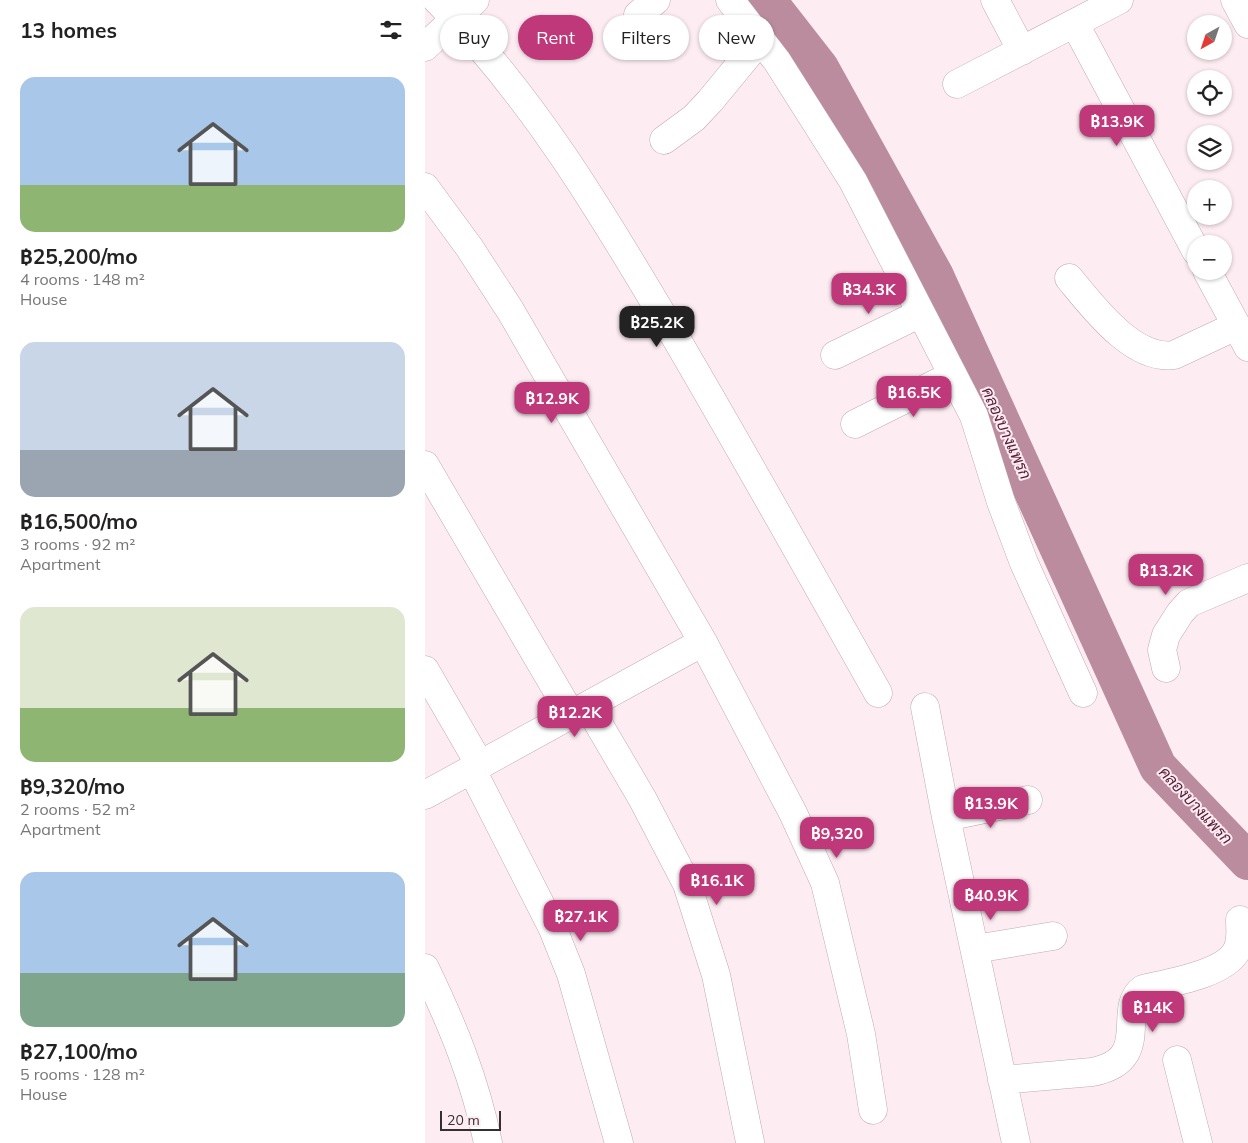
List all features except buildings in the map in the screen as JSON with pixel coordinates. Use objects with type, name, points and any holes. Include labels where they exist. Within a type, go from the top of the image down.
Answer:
[{"type":"street","points":[[425,47],[446,9],[475,0]]},
{"type":"street","points":[[731,0],[743,15]]},
{"type":"street","points":[[995,0],[1021,51]]},
{"type":"street","points":[[957,84],[1119,0]]},
{"type":"street","points":[[1235,0],[1248,24]]},
{"type":"street","points":[[446,9],[504,73],[553,139],[622,247],[707,390],[877,693]]},
{"type":"street","points":[[1075,24],[1187,235]]},
{"type":"street","points":[[774,58],[823,131],[853,181],[974,416],[1001,502],[1024,563],[1083,693]]},
{"type":"street","points":[[664,140],[693,118],[710,101],[744,60]]},
{"type":"street","points":[[425,188],[469,247],[510,310],[703,642],[793,813],[825,883],[859,1024],[873,1110]]},
{"type":"street","points":[[1069,278],[1118,333],[1143,348],[1163,356],[1243,335],[1212,280]]},
{"type":"street","points":[[835,355],[921,313]]},
{"type":"street","points":[[855,424],[953,375]]},
{"type":"street","points":[[425,465],[580,711],[642,798],[687,884],[716,975],[750,1142]]},
{"type":"street","points":[[1166,668],[1162,650],[1166,635],[1179,613],[1189,603],[1248,578]]},
{"type":"street","points":[[425,795],[703,642]]},
{"type":"street","points":[[425,670],[476,767],[557,938],[571,974],[619,1143]]},
{"type":"street","points":[[925,707],[946,817],[1016,1143]]},
{"type":"street","points":[[946,817],[1028,800]]},
{"type":"street","points":[[1002,1080],[1093,1072],[1105,1070],[1117,1062],[1126,1052],[1131,1037],[1133,1002],[1136,994],[1143,989],[1201,973],[1231,959],[1240,942],[1240,920]]},
{"type":"street","points":[[975,949],[1053,936]]},
{"type":"street","points":[[425,968],[455,1031],[475,1087],[487,1143]]},
{"type":"street","points":[[1177,1060],[1198,1143]]},
{"type":"waterway","name":"คลองบางแพรก","points":[[767,0],[820,68],[935,276],[1158,767],[1248,861]]}]
